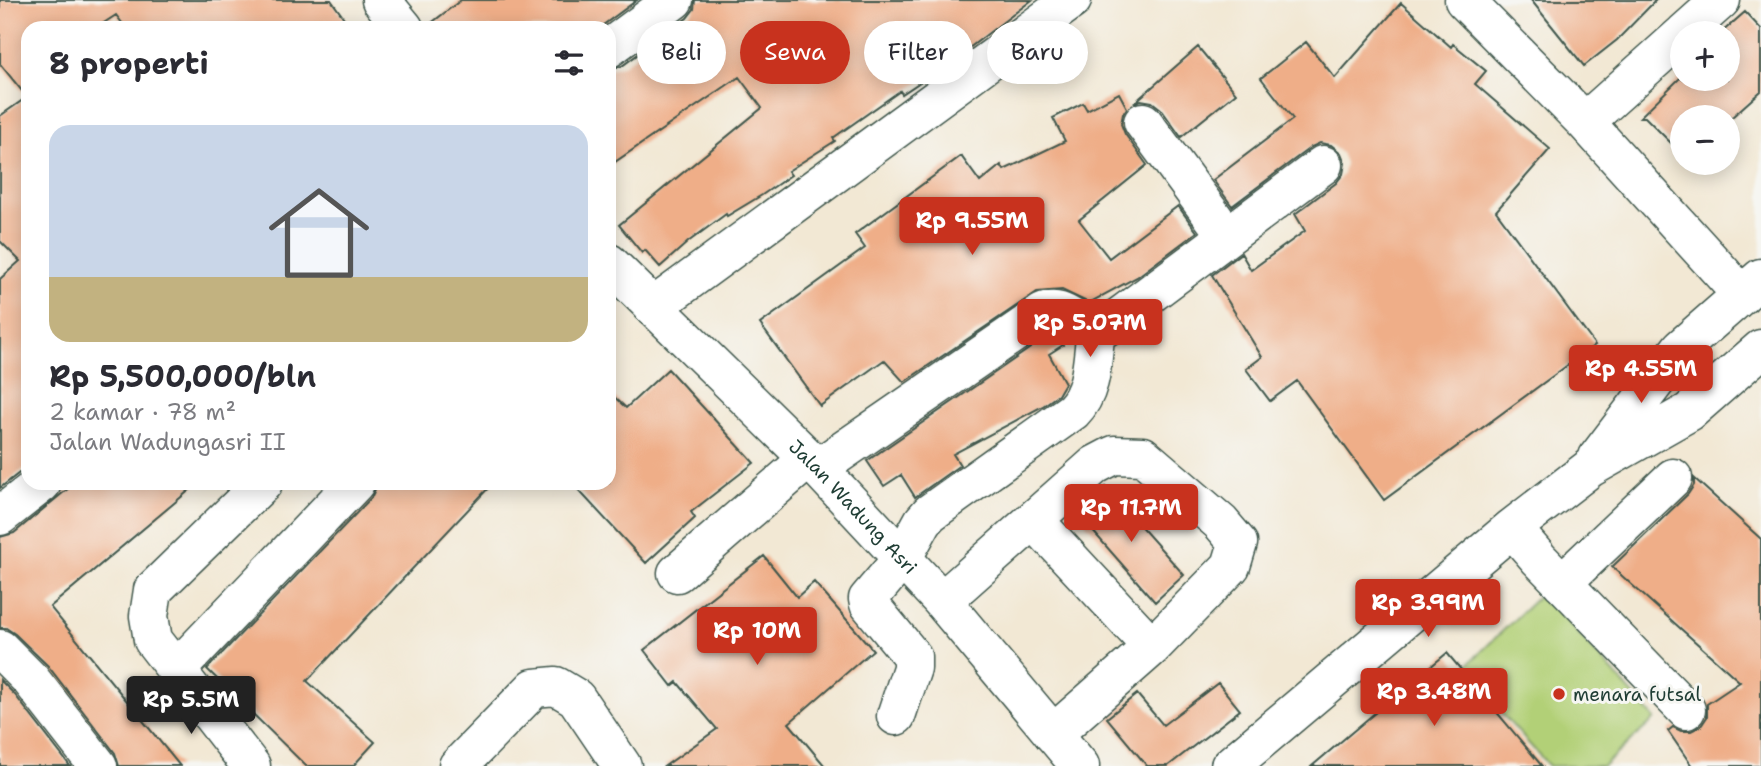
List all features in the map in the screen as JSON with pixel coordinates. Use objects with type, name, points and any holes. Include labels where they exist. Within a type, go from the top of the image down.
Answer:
[{"type":"street","points":[[381,0],[398,21]]},
{"type":"street","points":[[616,43],[674,0]]},
{"type":"street","points":[[653,307],[1072,0]]},
{"type":"street","points":[[1464,0],[1752,287],[1681,348],[1590,468]]},
{"type":"street","points":[[1698,21],[1721,0]]},
{"type":"street","points":[[1586,122],[1670,46]]},
{"type":"street","points":[[1143,122],[1227,236]]},
{"type":"street","points":[[677,573],[813,464],[1043,313],[1048,310],[1059,311],[1085,326],[1096,329],[1106,327],[1323,165]]},
{"type":"street","name":"Jalan Wadung Asri","points":[[616,269],[813,464],[942,601],[1080,766]]},
{"type":"street","points":[[895,716],[912,668],[912,656],[868,601],[902,559],[930,513],[1073,411],[1083,400],[1088,388],[1096,329]]},
{"type":"street","points":[[1230,766],[1513,528],[1590,468],[1689,412],[1761,349]]},
{"type":"street","points":[[942,601],[1095,465],[1114,455],[1143,456],[1221,523],[1238,543],[1231,566],[1152,647],[1053,734]]},
{"type":"street","points":[[1562,583],[1673,478]]},
{"type":"street","points":[[0,516],[34,490]]},
{"type":"street","points":[[251,766],[153,640],[149,616],[153,590],[256,490]]},
{"type":"street","points":[[177,669],[348,490]]},
{"type":"street","points":[[1034,520],[1152,647]]},
{"type":"street","points":[[1513,528],[1562,583],[1686,710]]},
{"type":"street","points":[[0,649],[31,680],[98,766]]},
{"type":"street","points":[[458,766],[534,688],[556,687],[576,698],[622,766]]},
{"type":"green space","name":"menara futsal","points":[[1542,593],[1655,719],[1603,766],[1549,766],[1462,670]]},
{"type":"building","points":[[0,0],[331,0],[346,21],[121,21],[116,15],[107,21],[21,21],[21,90],[0,64]]},
{"type":"building","points":[[461,0],[637,0],[608,21],[434,21]]},
{"type":"building","points":[[695,0],[1032,0],[1004,21],[987,21],[987,34],[973,45],[973,21],[864,21],[864,84],[917,84],[902,94],[900,91],[833,138],[835,141],[788,171],[791,175],[762,195],[727,216],[726,214],[660,267],[645,250],[642,253],[619,225],[762,108],[744,84],[850,84],[850,21],[740,21],[740,78],[616,161],[616,67],[637,55],[637,84],[726,84],[726,21],[683,21],[694,9]]},
{"type":"building","points":[[1531,0],[1656,0],[1617,40],[1584,66]]},
{"type":"building","points":[[1401,3],[1451,47],[1453,44],[1486,71],[1475,84],[1550,149],[1496,211],[1595,345],[1384,500],[1297,381],[1270,401],[1246,369],[1262,357],[1212,275],[1241,253],[1251,270],[1305,231],[1295,214],[1336,183],[1343,174],[1345,163],[1341,153],[1331,145],[1320,143],[1311,147],[1232,206],[1213,180],[1293,119],[1261,78],[1306,42],[1335,78]]},
{"type":"building","points":[[1745,12],[1761,29],[1761,91],[1740,110],[1740,105],[1670,105],[1670,142],[1645,117],[1640,117],[1670,88],[1670,91],[1740,91],[1740,21],[1735,21]]},
{"type":"building","points":[[1198,47],[1236,93],[1181,137],[1161,109],[1152,102],[1141,100],[1134,103]]},
{"type":"building","points":[[1119,93],[1127,108],[1121,124],[1147,165],[1079,220],[1109,258],[1178,206],[1197,232],[1137,277],[1089,303],[1062,290],[1037,292],[904,382],[884,360],[820,406],[760,324],[865,248],[855,234],[961,156],[980,182],[1001,165],[1004,170],[1065,141],[1053,118],[1083,103],[1087,110]]},
{"type":"building","points":[[21,101],[21,472],[0,488],[0,279],[20,261],[0,241],[0,116]]},
{"type":"building","points":[[1052,333],[1056,334],[1063,345],[1049,354],[1065,383],[1058,395],[1043,406],[953,454],[960,465],[915,497],[901,475],[884,486],[867,461]]},
{"type":"building","points":[[668,369],[754,463],[691,512],[695,518],[646,563],[578,490],[616,490],[616,399],[626,408]]},
{"type":"building","points":[[1694,478],[1761,539],[1761,766],[1692,766],[1668,731],[1673,727],[1681,731],[1691,731],[1701,726],[1707,717],[1707,704],[1740,682],[1612,567],[1688,494],[1694,485]]},
{"type":"building","points":[[1106,487],[1184,575],[1155,602],[1077,513]]},
{"type":"building","points":[[66,490],[190,490],[50,607],[180,766],[119,766],[115,753],[48,666],[15,634],[6,628],[0,628],[0,537],[14,533]]},
{"type":"building","points":[[375,490],[486,490],[307,681],[375,742],[353,766],[306,766],[207,669],[371,498]]},
{"type":"building","points":[[764,556],[797,597],[814,582],[873,650],[789,723],[825,766],[665,766],[717,729],[677,682],[672,686],[644,650]]},
{"type":"building","points":[[1447,653],[1542,766],[1312,766],[1364,722]]},
{"type":"building","points":[[0,680],[15,695],[70,766],[0,766]]},
{"type":"building","points":[[1218,683],[1240,710],[1168,766],[1147,766],[1107,718],[1137,694],[1163,725]]},
{"type":"place","name":"menara futsal","points":[[1559,694]]}]
